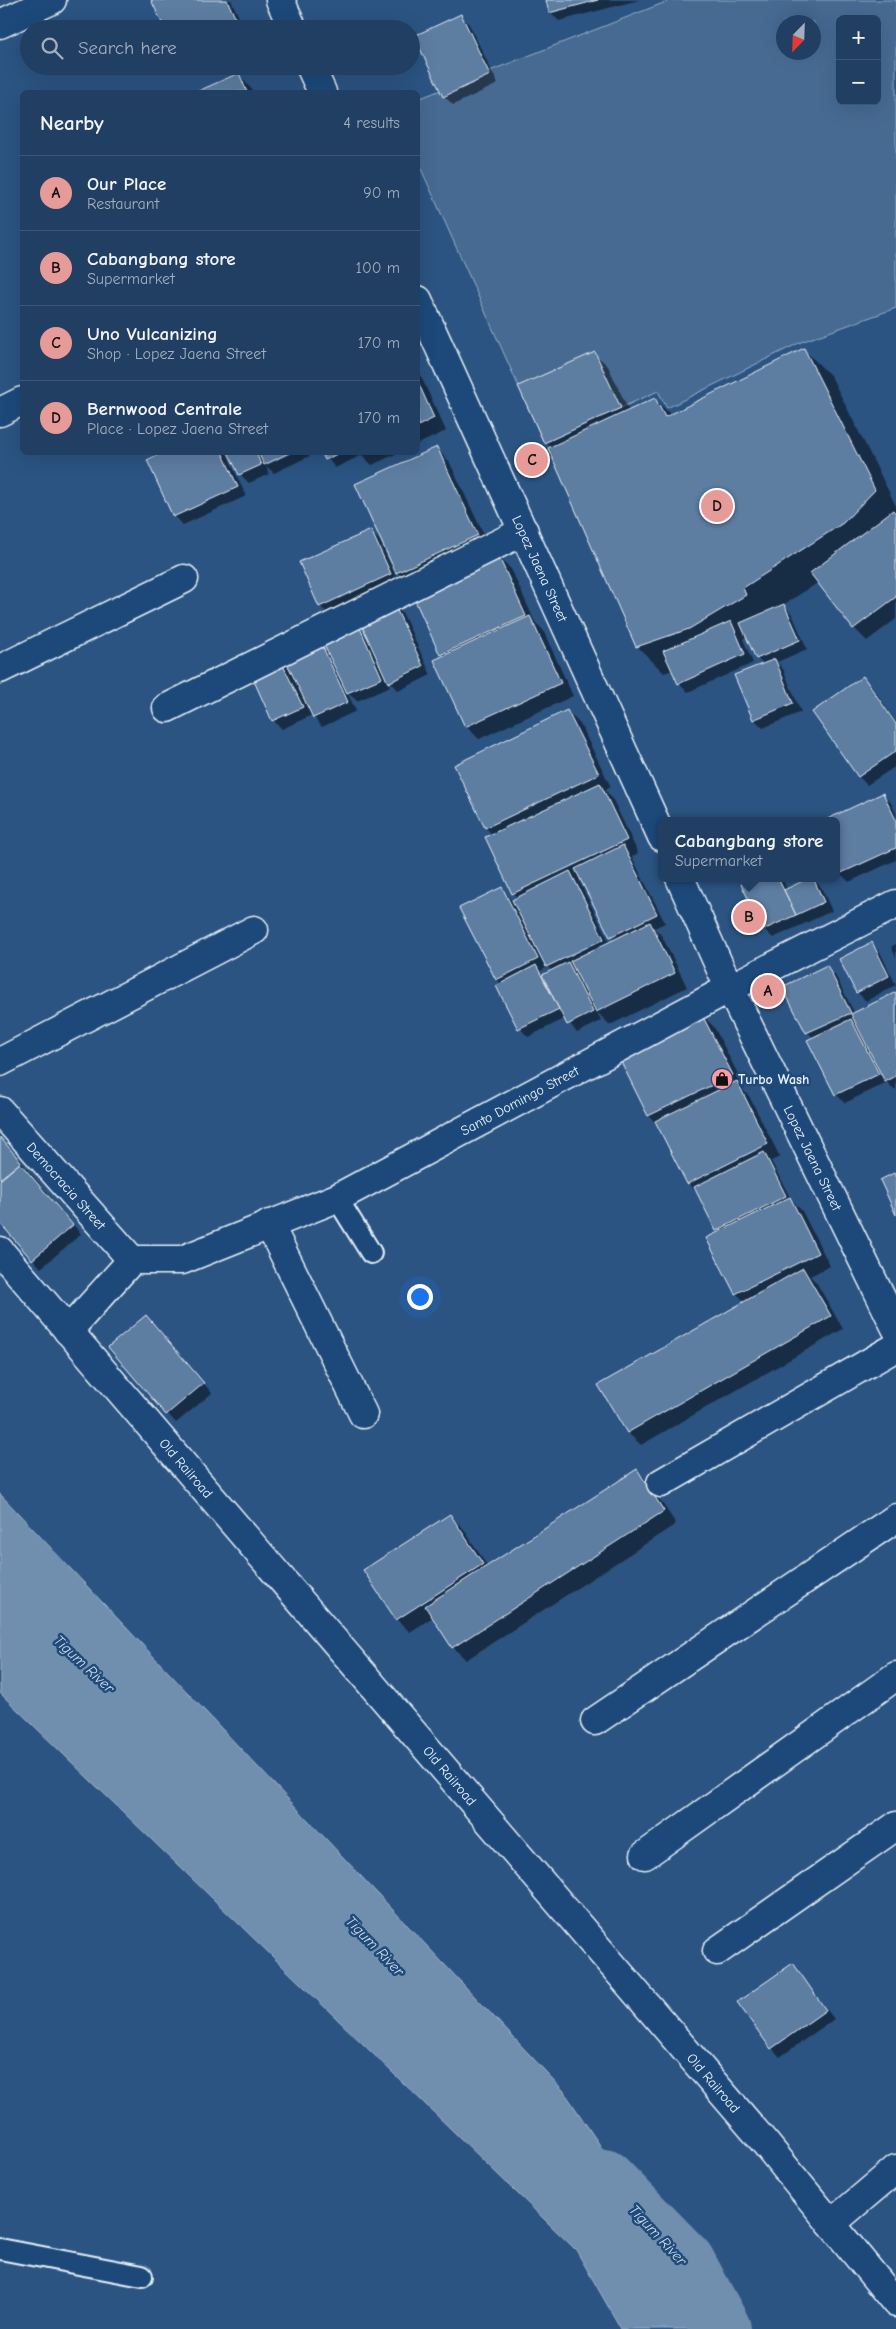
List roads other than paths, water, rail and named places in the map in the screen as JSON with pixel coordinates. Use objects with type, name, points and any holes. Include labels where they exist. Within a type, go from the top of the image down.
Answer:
[{"type":"street","points":[[0,24],[52,0]]},
{"type":"street","points":[[280,0],[289,20]]},
{"type":"street","points":[[314,75],[321,90]]},
{"type":"street","name":"Lopez Jaena Street","points":[[420,304],[658,828]]},
{"type":"street","points":[[0,412],[20,402]]},
{"type":"street","points":[[167,708],[524,531]]},
{"type":"street","points":[[0,669],[184,578]]},
{"type":"street","name":"Lopez Jaena Street","points":[[682,882],[730,988],[896,1328]]},
{"type":"street","name":"Santo Domingo Street","points":[[132,1260],[182,1260],[337,1198],[730,988],[896,904]]},
{"type":"street","points":[[0,1062],[254,930]]},
{"type":"street","name":"Democracia Street","points":[[0,1111],[132,1260]]},
{"type":"street","points":[[269,1224],[363,1414]]},
{"type":"street","name":"Old Railroad","points":[[0,1251],[766,2144],[896,2303]]},
{"type":"street","points":[[68,1331],[132,1260]]},
{"type":"street","points":[[660,1483],[896,1347]]},
{"type":"street","points":[[595,1721],[896,1518]]},
{"type":"street","points":[[645,1856],[896,1676]]},
{"type":"street","points":[[717,1952],[896,1826]]},
{"type":"street","points":[[831,2224],[896,2170]]},
{"type":"lane","points":[[337,1198],[372,1254]]},
{"type":"lane","points":[[0,2249],[142,2276]]},
{"type":"water","points":[[0,1494],[563,2090],[723,2329],[621,2329],[576,2250],[0,1693]]},
{"type":"waterway","name":"Tigum River","points":[[604,2179],[685,2262],[721,2329]]},
{"type":"place","name":"Uno Vulcanizing","points":[[532,460]]},
{"type":"place","name":"Bernwood Centrale","points":[[717,506]]},
{"type":"place","name":"Cabangbang store","points":[[749,917]]},
{"type":"place","name":"Our Place","points":[[768,991]]},
{"type":"place","name":"Turbo Wash","points":[[722,1079]]}]
